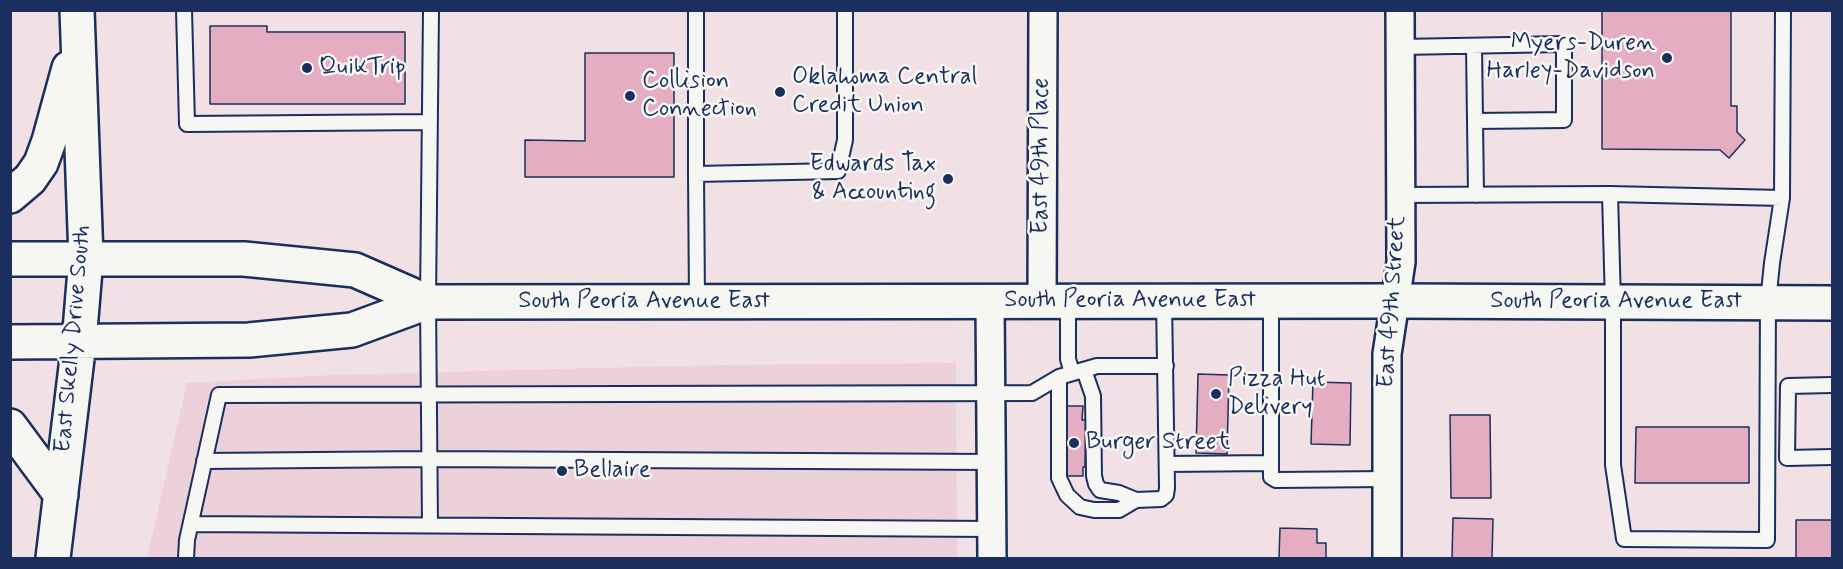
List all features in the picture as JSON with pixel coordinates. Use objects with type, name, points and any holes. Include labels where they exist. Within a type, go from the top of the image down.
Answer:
[{"type":"main road","points":[[10,196],[30,179],[41,163],[49,141],[77,25]]},
{"type":"main road","name":"East Skelly Drive South","points":[[53,558],[79,342],[86,258],[77,25]]},
{"type":"main road","name":"South Peoria Avenue East","points":[[10,258],[244,259],[355,270],[428,302]]},
{"type":"main road","name":"South Peoria Avenue East","points":[[10,342],[249,340],[352,330],[428,302],[1833,303]]},
{"type":"main road","points":[[10,426],[61,495]]},
{"type":"street","name":"East 49th Place","points":[[1042,10],[1055,302]]},
{"type":"street","name":"East 49th Street","points":[[1387,558],[1387,354],[1401,262],[1400,10]]},
{"type":"street","points":[[990,302],[992,558]]},
{"type":"lane","points":[[184,10],[187,124],[429,122]]},
{"type":"lane","points":[[430,525],[428,302],[431,10]]},
{"type":"lane","points":[[696,10],[696,302]]},
{"type":"lane","points":[[696,174],[838,171],[844,140],[845,10]]},
{"type":"lane","points":[[1610,194],[1613,465],[1624,539],[1767,540],[1768,302],[1782,198],[1783,10]]},
{"type":"lane","points":[[1400,47],[1564,44],[1564,120],[1475,121]]},
{"type":"lane","points":[[1474,46],[1476,195]]},
{"type":"lane","points":[[1400,195],[1610,194],[1782,198]]},
{"type":"lane","points":[[1072,373],[1093,396],[1096,484],[1100,489],[1136,500],[1161,499],[1166,495],[1167,464],[1164,301]]},
{"type":"lane","points":[[1271,301],[1271,477],[1276,480],[1387,478]]},
{"type":"lane","points":[[1055,302],[1072,373],[1059,478],[1067,495],[1080,507],[1094,510],[1119,510],[1136,500]]},
{"type":"lane","points":[[186,558],[187,540],[219,395],[1032,393],[1072,373],[1097,366],[1166,366]]},
{"type":"lane","points":[[1768,386],[1833,385]]},
{"type":"lane","points":[[1787,458],[1788,386]]},
{"type":"lane","points":[[1768,458],[1833,458]]},
{"type":"lane","points":[[204,461],[430,459],[992,462]]},
{"type":"lane","points":[[1167,464],[1271,464]]},
{"type":"lane","points":[[191,524],[992,529]]},
{"type":"shaded area","name":"Bellaire","points":[[956,363],[957,558],[147,558],[187,383],[334,375],[556,369]]},
{"type":"building","name":"Myers-Duren Harley-Davidson","points":[[1602,10],[1731,10],[1731,106],[1737,106],[1737,132],[1745,140],[1729,158],[1720,150],[1602,149]]},
{"type":"building","name":"QuikTrip","points":[[210,26],[267,26],[267,32],[405,32],[405,104],[210,104]]},
{"type":"building","name":"Collision Connection","points":[[585,53],[674,53],[674,177],[525,177],[525,140],[585,141]]},
{"type":"building","points":[[1198,374],[1229,375],[1227,454],[1196,453]]},
{"type":"building","points":[[1313,382],[1351,383],[1350,445],[1311,444]]},
{"type":"building","name":"Burger Street","points":[[1066,406],[1083,406],[1082,420],[1086,420],[1083,476],[1066,476],[1066,466],[1063,466]]},
{"type":"building","points":[[1450,415],[1490,415],[1491,498],[1451,498]]},
{"type":"building","points":[[1636,427],[1749,427],[1749,483],[1635,483]]},
{"type":"building","points":[[1453,518],[1493,519],[1492,558],[1452,558]]},
{"type":"building","points":[[1796,520],[1832,520],[1832,558],[1796,558]]},
{"type":"building","points":[[1280,528],[1317,529],[1317,543],[1326,543],[1326,558],[1279,558]]},
{"type":"place","name":"Myers-Duren Harley-Davidson","points":[[1667,58]]},
{"type":"place","name":"QuikTrip","points":[[307,68]]},
{"type":"place","name":"Oklahoma Central Credit Union","points":[[780,92]]},
{"type":"place","name":"Collision Connection","points":[[630,96]]},
{"type":"place","name":"Edwards Tax & Accounting","points":[[948,179]]},
{"type":"place","name":"Pizza Hut Delivery","points":[[1216,394]]},
{"type":"place","name":"Burger Street","points":[[1074,443]]},
{"type":"place","name":"Bellaire","points":[[562,471]]}]
